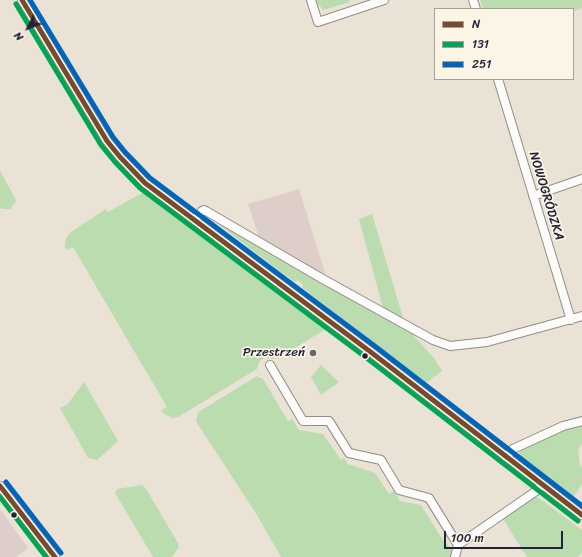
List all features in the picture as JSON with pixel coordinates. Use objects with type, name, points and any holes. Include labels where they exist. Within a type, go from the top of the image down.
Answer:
[{"type":"street","points":[[22,0],[107,142],[145,183],[372,353],[582,515]]},
{"type":"street","points":[[311,0],[318,22],[384,0]]},
{"type":"street","name":"NOWOGRÓDZKA","points":[[498,80],[571,320]]},
{"type":"street","points":[[533,196],[582,179]]},
{"type":"street","points":[[195,220],[202,211],[206,210],[320,278],[433,340],[447,345],[454,346],[487,342],[582,316]]},
{"type":"street","points":[[270,365],[303,421],[329,421],[349,452],[381,460],[400,490],[429,498],[458,545]]},
{"type":"street","points":[[506,457],[513,449],[564,426],[582,420]]},
{"type":"street","points":[[455,557],[458,545],[539,489],[542,484]]},
{"type":"street","points":[[0,486],[55,557]]},
{"type":"shaded area","points":[[299,189],[327,279],[260,240],[248,204]]},
{"type":"shaded area","points":[[0,509],[28,548],[16,557],[0,557]]},
{"type":"green space","points":[[316,0],[349,0],[350,2],[323,10],[320,6],[318,6]]},
{"type":"green space","points":[[480,0],[582,0],[582,8],[574,11],[574,8],[483,8]]},
{"type":"green space","points":[[0,171],[16,201],[10,209],[0,208]]},
{"type":"green space","points":[[145,193],[326,329],[276,359],[264,358],[259,362],[257,369],[178,417],[173,418],[161,411],[167,407],[73,247],[67,250],[65,247],[66,238],[71,232],[106,209],[108,212],[140,194]]},
{"type":"green space","points":[[372,214],[404,321],[383,308],[359,219]]},
{"type":"green space","points":[[209,217],[215,218],[292,265],[415,335],[414,336],[434,358],[442,371],[426,383],[313,296],[302,287],[303,284],[297,280],[295,282]]},
{"type":"green space","points":[[321,365],[339,382],[321,395],[311,377]]},
{"type":"green space","points":[[257,376],[263,379],[288,421],[292,419],[299,430],[323,434],[341,460],[344,458],[348,464],[375,473],[389,494],[394,491],[400,501],[421,505],[441,537],[452,550],[450,557],[281,557],[257,515],[196,420],[200,411]]},
{"type":"green space","points":[[84,382],[118,441],[97,460],[88,458],[60,408],[67,405]]},
{"type":"green space","points":[[582,425],[582,444],[578,449],[580,465],[582,467],[582,484],[572,499],[519,457],[520,450],[564,430]]},
{"type":"green space","points":[[142,485],[146,489],[178,543],[179,547],[172,557],[153,557],[115,493],[117,489]]},
{"type":"green space","points":[[536,496],[582,530],[582,554],[577,557],[527,557],[503,519]]},
{"type":"transit line","name":"N","points":[[22,0],[107,141],[145,183],[372,353],[582,515]]},
{"type":"transit line","name":"251","points":[[30,0],[113,137],[150,178],[376,347],[582,506]]},
{"type":"transit line","name":"131","points":[[16,4],[101,145],[140,188],[368,359],[578,521]]},
{"type":"transit line","name":"251","points":[[6,482],[61,553]]},
{"type":"transit line","name":"N","points":[[0,486],[55,557]]},
{"type":"transit line","name":"131","points":[[0,497],[46,557]]},
{"type":"place","name":"Przestrzeń","points":[[313,353]]}]
